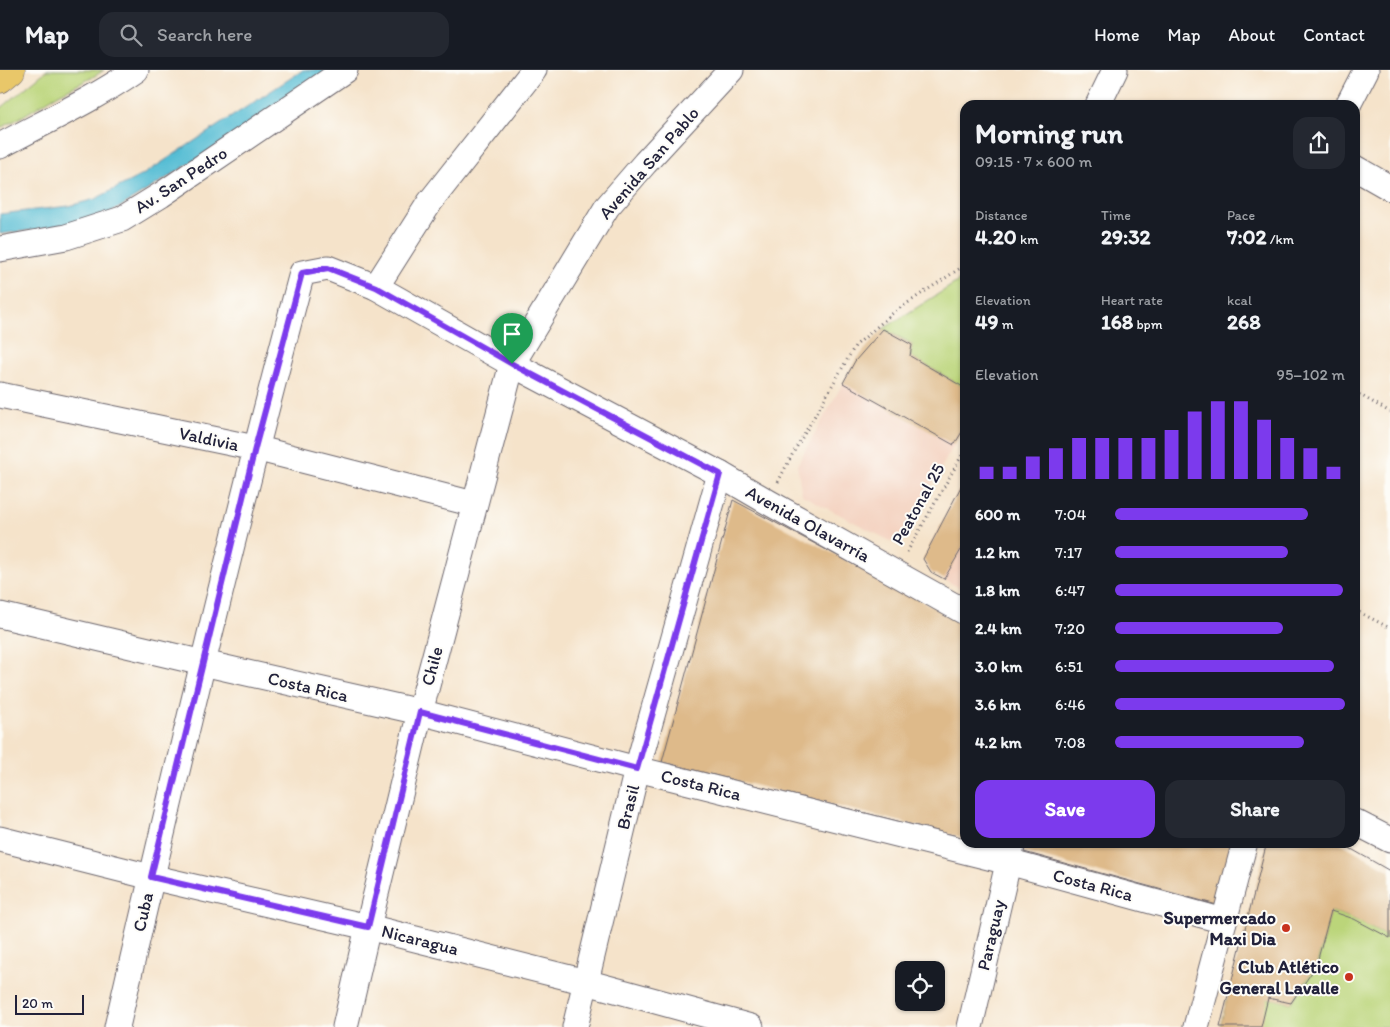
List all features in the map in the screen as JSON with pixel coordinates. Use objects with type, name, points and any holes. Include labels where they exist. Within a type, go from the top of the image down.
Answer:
[{"type":"highway","points":[[0,79],[11,70]]},
{"type":"street","points":[[0,146],[46,120],[86,102],[136,70]]},
{"type":"street","name":"Av. San Pedro","points":[[0,249],[66,237],[122,219],[162,195],[345,70]]},
{"type":"street","points":[[376,287],[430,202],[534,70]]},
{"type":"street","name":"Avenida San Pablo","points":[[512,364],[607,206],[731,70]]},
{"type":"street","points":[[1100,100],[1115,70]]},
{"type":"street","points":[[1351,100],[1366,70]]},
{"type":"street","points":[[1360,171],[1390,188]]},
{"type":"street","name":"Avenida Olavarría","points":[[302,273],[328,268],[376,287],[512,364],[720,474],[960,609]]},
{"type":"street","name":"Cuba","points":[[117,1027],[151,877],[255,448],[302,273]]},
{"type":"street","name":"Chile","points":[[345,1027],[420,712],[512,364]]},
{"type":"street","name":"Valdivia","points":[[0,395],[255,448],[474,504]]},
{"type":"street","name":"Brasil","points":[[575,1027],[637,769],[720,474]]},
{"type":"street","name":"Costa Rica","points":[[0,615],[420,712],[637,769],[960,841]]},
{"type":"street","points":[[1360,825],[1390,840]]},
{"type":"street","name":"Nicaragua","points":[[0,839],[151,877],[368,927],[586,982],[751,1027]]},
{"type":"street","name":"Costa Rica","points":[[993,848],[1011,852],[1224,921]]},
{"type":"street","points":[[1196,1027],[1243,848]]},
{"type":"street","name":"Paraguay","points":[[970,1027],[1011,852]]},
{"type":"path","points":[[768,502],[792,455],[855,346],[894,312],[960,268]]},
{"type":"path","points":[[1360,395],[1390,412]]},
{"type":"path","name":"Peatonal 25","points":[[896,573],[960,459]]},
{"type":"path","points":[[1360,613],[1390,628]]},
{"type":"shaded area","points":[[843,383],[954,445],[898,545],[802,495],[797,465]]},
{"type":"shaded area","points":[[960,489],[960,588],[931,572],[923,559]]},
{"type":"green space","points":[[47,70],[104,70],[0,128],[0,109]]},
{"type":"green space","points":[[960,280],[960,385],[910,356],[912,344],[883,329]]},
{"type":"green space","name":"Club Atlético General Lavalle","points":[[1331,911],[1354,919],[1390,938],[1390,1027],[1220,1027],[1230,989],[1291,1003],[1316,966]]},
{"type":"water","points":[[303,70],[340,70],[104,217],[74,225],[0,234],[0,214],[69,206],[95,199],[144,174]]},
{"type":"building","points":[[883,329],[912,345],[910,356],[960,385],[960,435],[954,445],[843,383],[855,361]]},
{"type":"building","points":[[960,489],[960,552],[944,579],[931,572],[923,559]]},
{"type":"building","points":[[733,500],[960,621],[960,837],[662,762]]},
{"type":"building","points":[[1025,848],[1233,848],[1217,905],[1024,852]]},
{"type":"building","name":"Supermercado Maxi Dia","points":[[1265,848],[1350,848],[1390,871],[1390,938],[1354,919],[1331,911],[1316,966],[1291,1003],[1268,998],[1261,1027],[1220,1027]]},
{"type":"place","name":"Supermercado Maxi Dia","points":[[1286,928]]},
{"type":"place","name":"Club Atlético General Lavalle","points":[[1349,977]]},
{"type":"route","points":[[328,268],[376,287],[512,364],[720,474],[637,769],[420,712],[368,927],[151,877],[255,448],[302,273],[328,268]]}]
